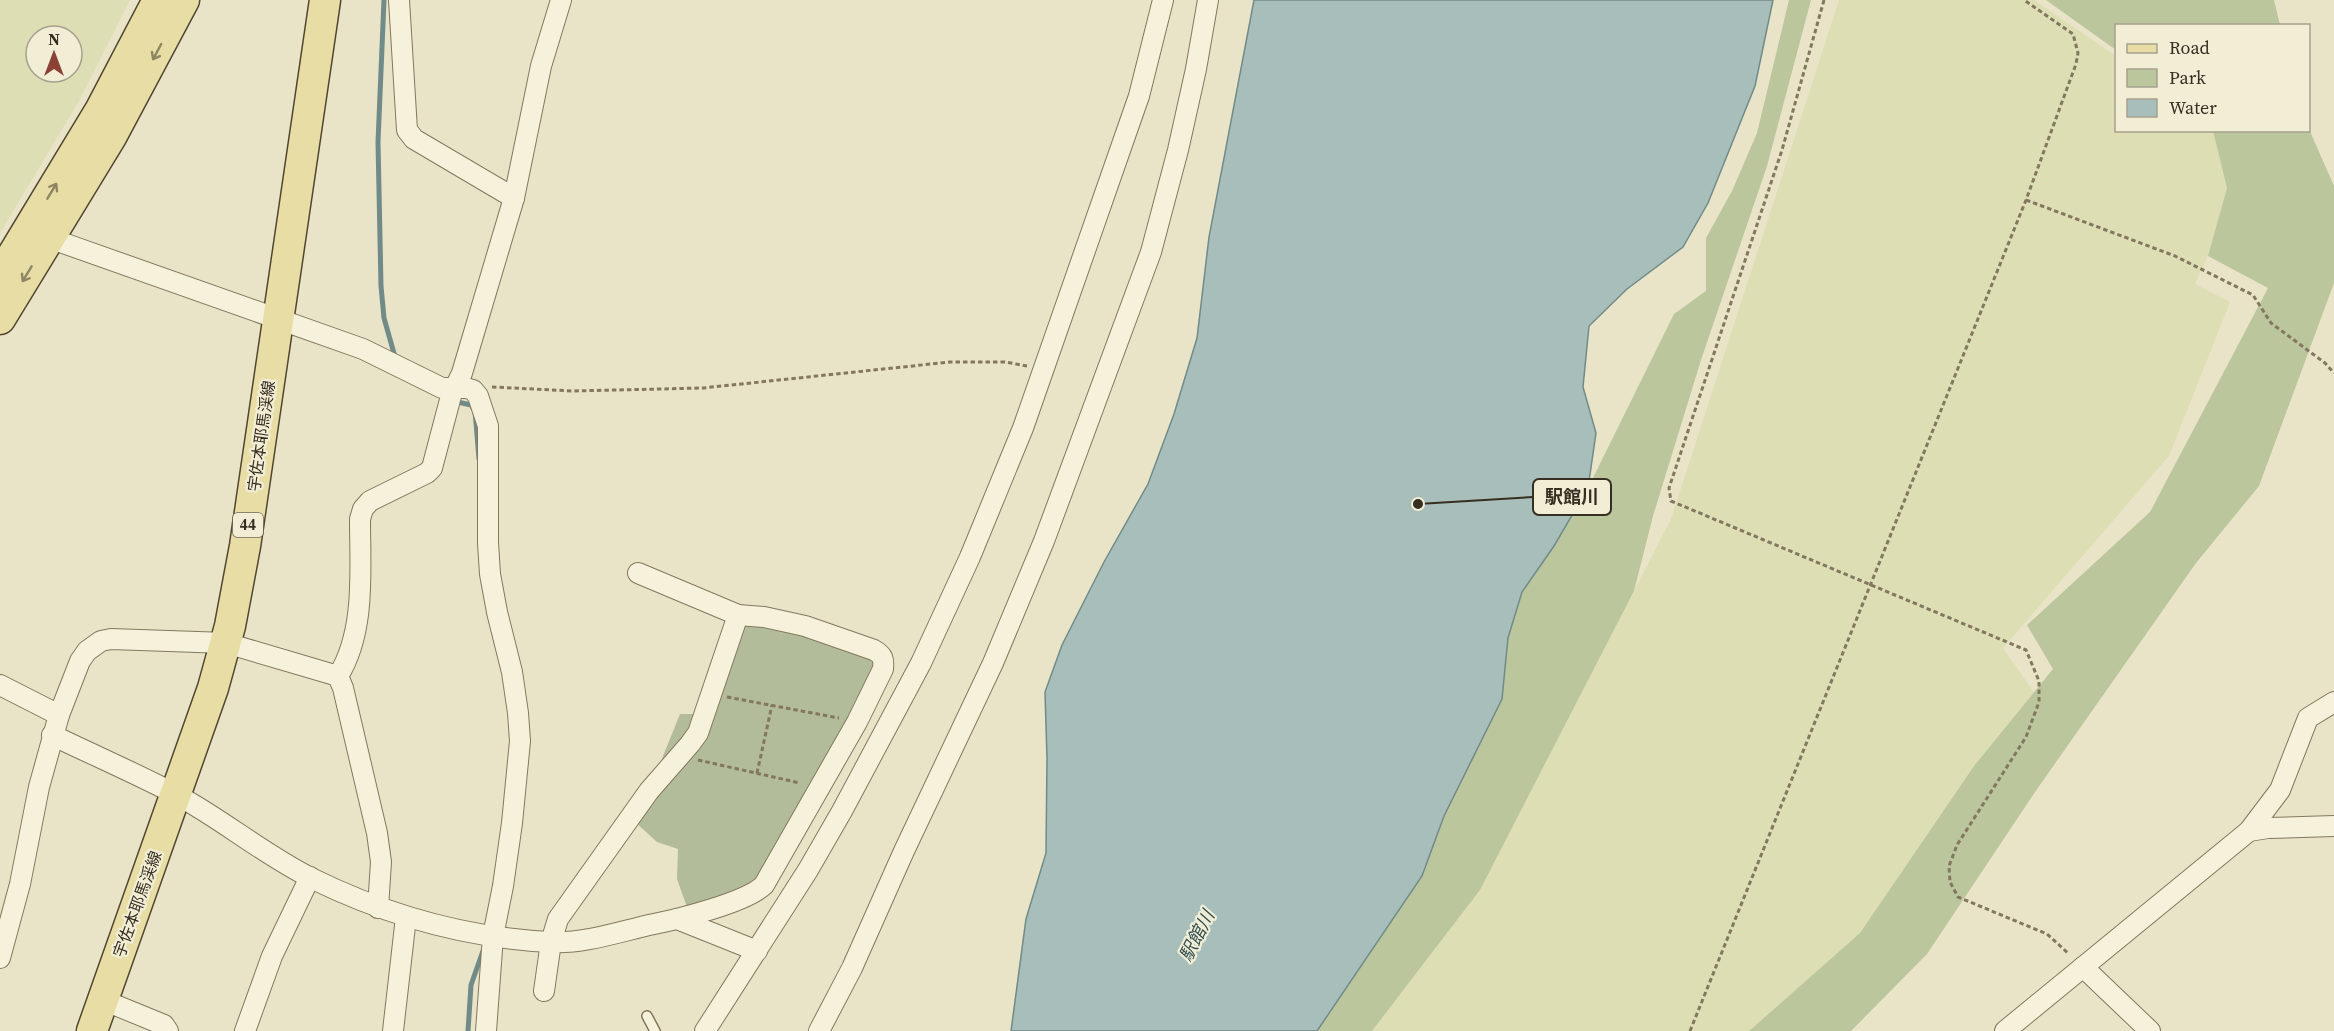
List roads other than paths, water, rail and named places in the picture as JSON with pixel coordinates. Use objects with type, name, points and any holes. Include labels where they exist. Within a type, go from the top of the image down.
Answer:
[{"type":"main road","points":[[0,276],[101,109],[158,0]]},
{"type":"main road","points":[[0,319],[111,137],[184,0]]},
{"type":"main road","name":"宇佐本耶馬渓線","points":[[92,1031],[176,795],[226,643],[240,577],[325,0]]},
{"type":"street","points":[[399,0],[407,130],[414,139],[514,198]]},
{"type":"street","points":[[338,676],[346,663],[358,609],[360,519],[363,509],[378,496],[427,473],[432,468],[464,390],[462,373],[514,198],[541,66],[561,0]]},
{"type":"street","points":[[705,1031],[757,951],[842,811],[921,663],[998,492],[1023,429],[1138,96],[1163,0]]},
{"type":"street","points":[[819,1031],[852,968],[904,851],[993,663],[1044,541],[1151,252],[1197,69],[1208,0]]},
{"type":"street","points":[[49,238],[376,355],[441,388],[464,390],[482,405],[488,426],[490,574],[512,672],[520,741],[513,823],[492,936],[486,1031]]},
{"type":"street","points":[[52,735],[176,795],[310,877],[378,908],[406,917],[446,928],[492,936],[551,942],[590,938],[677,920],[745,897],[761,889],[769,879],[857,722],[884,669],[884,660],[880,653],[805,626],[771,618],[738,615],[638,573]]},
{"type":"street","points":[[544,991],[554,928],[571,900],[649,791],[698,733],[738,615]]},
{"type":"street","points":[[0,958],[20,884],[52,735],[80,661],[87,651],[101,641],[126,638],[226,643],[338,676]]},
{"type":"street","points":[[338,676],[343,688],[377,833],[381,861],[378,908]]},
{"type":"street","points":[[0,685],[59,715]]},
{"type":"street","points":[[2006,1031],[2249,831],[2280,790],[2308,718],[2334,702]]},
{"type":"street","points":[[2249,831],[2268,828],[2334,826]]},
{"type":"street","points":[[245,1031],[272,956],[310,877]]},
{"type":"street","points":[[393,1031],[406,917]]},
{"type":"street","points":[[677,920],[757,951]]},
{"type":"street","points":[[2083,968],[2150,1031]]},
{"type":"street","points":[[103,1000],[164,1025],[168,1031]]},
{"type":"lane","points":[[647,1016],[655,1031]]},
{"type":"water","points":[[1254,0],[1773,0],[1755,86],[1708,203],[1683,247],[1627,289],[1589,326],[1583,387],[1596,433],[1588,488],[1554,546],[1522,592],[1508,638],[1502,699],[1444,816],[1422,876],[1317,1031],[1011,1031],[1026,919],[1046,853],[1045,692],[1062,645],[1104,562],[1148,484],[1174,414],[1197,338],[1209,237]]},
{"type":"waterway","points":[[384,0],[378,142],[381,286],[384,318],[395,357]]},
{"type":"waterway","points":[[453,401],[471,405],[475,411],[479,459]]},
{"type":"waterway","points":[[468,1031],[471,985],[484,948]]},
{"type":"place","name":"駅館川","points":[[1418,504]]}]
